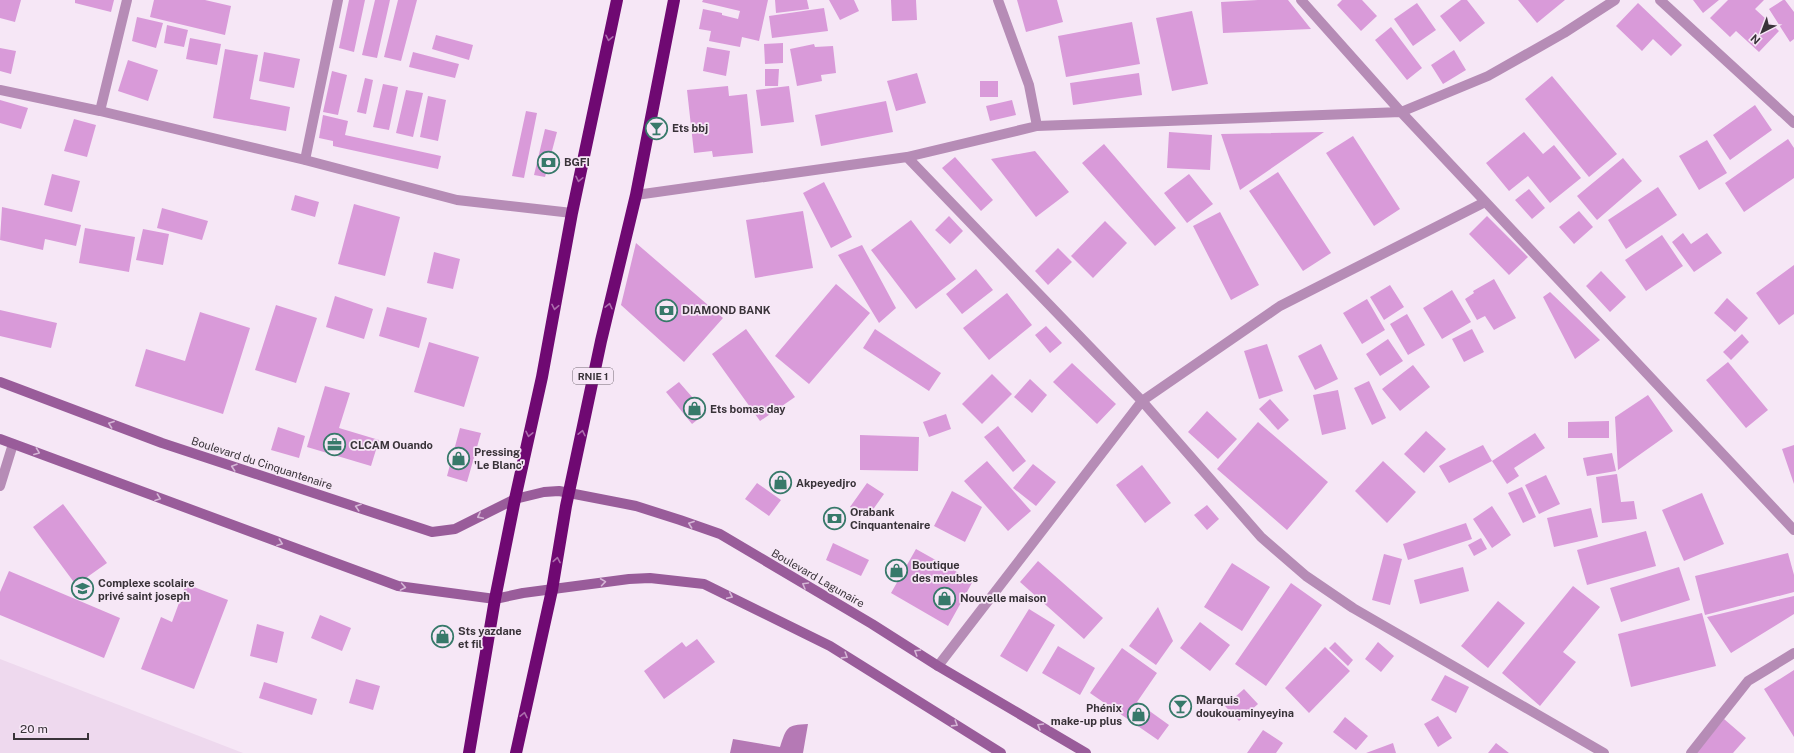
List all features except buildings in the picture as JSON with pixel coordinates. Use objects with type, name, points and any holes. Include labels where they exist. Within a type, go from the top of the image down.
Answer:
[{"type":"highway","points":[[469,753],[515,499],[542,377],[572,213],[617,0]]},
{"type":"highway","name":"RNIE 1","points":[[516,753],[552,590],[569,493],[601,341],[636,195],[674,0]]},
{"type":"main road","name":"Boulevard du Cinquantenaire","points":[[0,382],[162,442],[432,532],[455,529],[515,499]]},
{"type":"main road","points":[[0,439],[398,586],[496,600],[523,593],[603,582],[650,578],[704,584],[830,646],[1001,753]]},
{"type":"main road","name":"Boulevard Lagunaire","points":[[515,499],[544,492],[559,491],[636,506],[720,534],[872,624],[938,666],[1086,753]]},
{"type":"street","points":[[100,111],[126,0]]},
{"type":"street","points":[[305,160],[338,0]]},
{"type":"street","points":[[998,0],[1029,85],[1037,126]]},
{"type":"street","points":[[1301,0],[1401,112],[1794,530]]},
{"type":"street","points":[[636,195],[907,157],[1037,126],[1401,112],[1488,76],[1564,33],[1615,0]]},
{"type":"street","points":[[1660,0],[1794,123]]},
{"type":"street","points":[[0,90],[100,111],[305,160],[457,200],[572,213]]},
{"type":"street","points":[[907,157],[1142,401],[1261,537],[1306,576],[1353,608],[1604,753]]},
{"type":"street","points":[[938,666],[1142,401],[1280,306],[1485,202]]},
{"type":"street","points":[[0,486],[13,444]]},
{"type":"street","points":[[1691,753],[1748,681],[1794,653]]},
{"type":"shaded area","points":[[0,659],[243,753],[0,753]]},
{"type":"shaded area","points":[[808,724],[803,753],[730,753],[733,739],[780,747],[788,728],[795,725]]},
{"type":"place","name":"Ets bbj","points":[[657,128]]},
{"type":"place","name":"BGFI","points":[[549,162]]},
{"type":"place","name":"DIAMOND BANK","points":[[667,310]]},
{"type":"place","name":"Ets bomas day","points":[[694,409]]},
{"type":"place","name":"CLCAM Ouando","points":[[334,445]]},
{"type":"place","name":"Pressing 'Le Blanc'","points":[[459,458]]},
{"type":"place","name":"Akpeyedjro","points":[[780,483]]},
{"type":"place","name":"Orabank Cinquantenaire","points":[[834,518]]},
{"type":"place","name":"Boutique des meubles","points":[[896,571]]},
{"type":"place","name":"Complexe scolaire privé saint joseph","points":[[83,589]]},
{"type":"place","name":"Nouvelle maison","points":[[945,598]]},
{"type":"place","name":"Sts yazdane et fil","points":[[442,637]]},
{"type":"place","name":"Marquis doukouaminyeyina","points":[[1180,706]]},
{"type":"place","name":"Phénix make-up plus","points":[[1138,714]]}]
